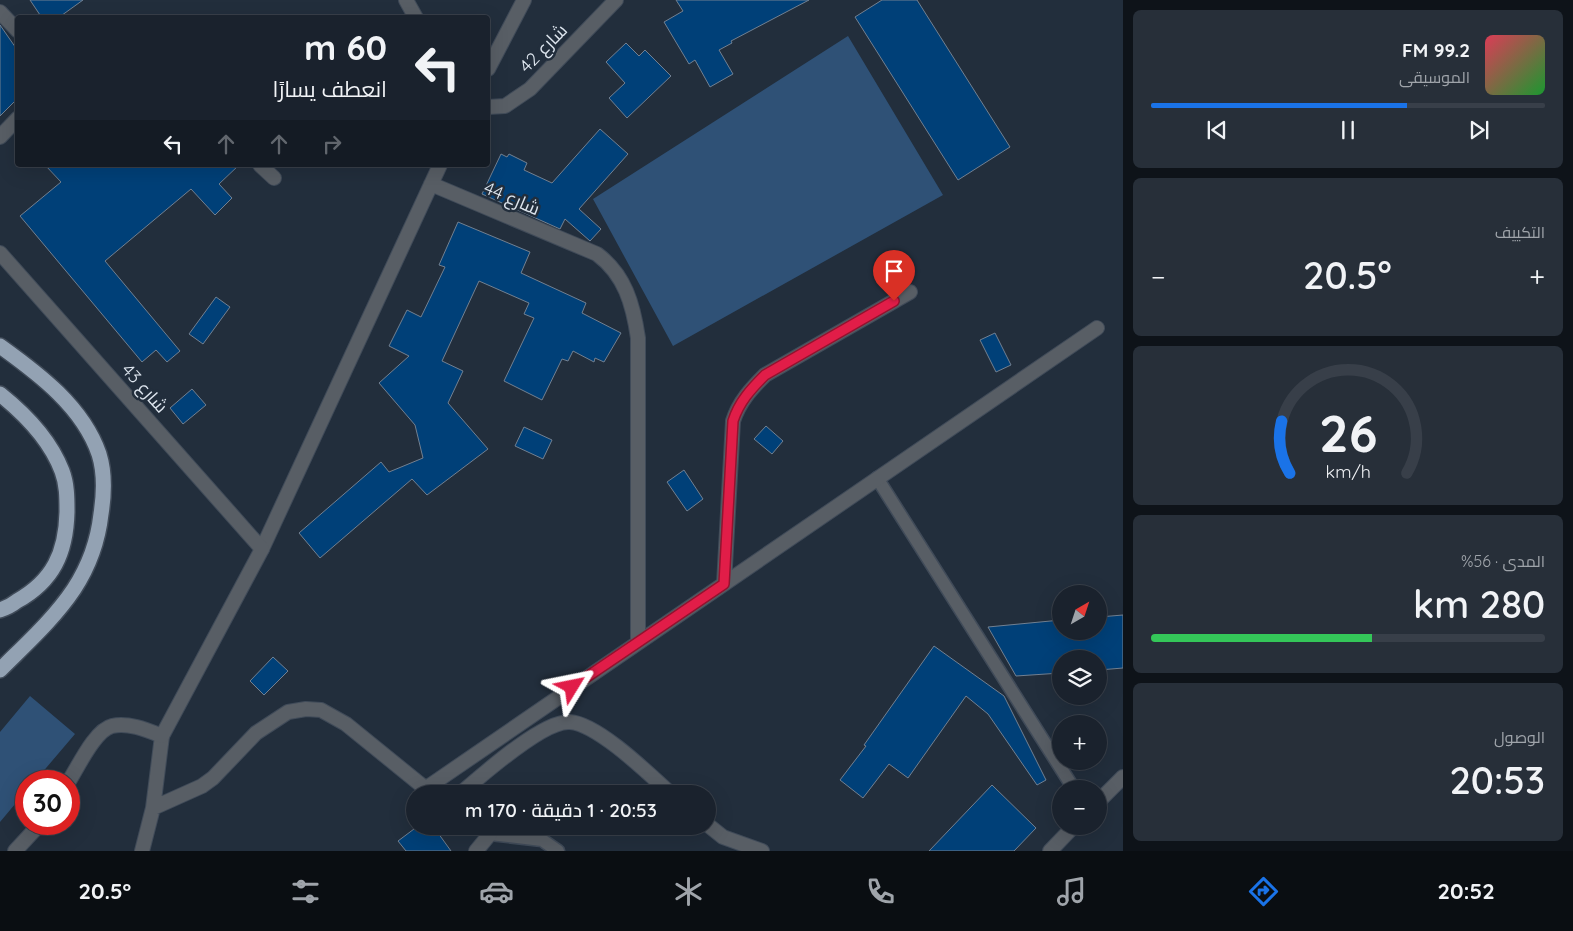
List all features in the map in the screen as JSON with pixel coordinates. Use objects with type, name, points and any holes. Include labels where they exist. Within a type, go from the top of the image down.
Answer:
[{"type":"highway","points":[[0,346],[42,379],[60,396],[84,424],[99,455],[103,494],[100,527],[96,541],[83,573],[74,589],[47,624],[0,670]]},
{"type":"highway","points":[[0,394],[19,409],[53,451],[62,470],[67,491],[64,538],[61,552],[54,568],[35,589],[22,599],[0,610]]},
{"type":"street","points":[[406,0],[414,15]]},
{"type":"street","points":[[490,65],[524,0]]},
{"type":"street","name":"شارع 42","points":[[490,107],[505,106],[530,89],[616,0]]},
{"type":"street","points":[[0,12],[15,28]]},
{"type":"street","points":[[0,137],[15,121]]},
{"type":"street","points":[[262,167],[274,178]]},
{"type":"street","points":[[142,851],[153,808],[162,736],[262,549],[439,167]]},
{"type":"street","name":"شارع 44","points":[[431,184],[597,254],[608,262],[619,276],[630,299],[638,338],[638,642]]},
{"type":"street","name":"شارع 43","points":[[3,260],[262,549]]},
{"type":"street","points":[[724,584],[733,421],[738,407],[750,390],[765,375],[910,292]]},
{"type":"street","points":[[437,785],[638,642],[1097,328]]},
{"type":"street","points":[[153,808],[202,786],[213,778],[256,733],[288,712],[306,709],[321,710],[346,724],[422,785]]},
{"type":"street","points":[[470,785],[495,764],[544,729],[569,721],[596,733],[629,756],[661,785]]},
{"type":"street","points":[[76,770],[94,741],[106,728],[123,725],[162,736]]},
{"type":"street","points":[[1107,793],[1123,777]]},
{"type":"street","points":[[716,831],[723,837],[762,851]]},
{"type":"street","points":[[15,851],[30,835]]},
{"type":"street","points":[[476,851],[483,835]]},
{"type":"street","points":[[1050,851],[1065,835]]},
{"type":"lane","points":[[877,478],[1068,780]]},
{"type":"lane","points":[[514,835],[542,840],[558,851]]},
{"type":"shaded area","points":[[848,36],[943,195],[673,346],[593,199]]},
{"type":"shaded area","points":[[30,696],[75,734],[44,770],[15,770],[15,804],[0,822],[0,732]]},
{"type":"building","points":[[30,0],[83,0],[62,15],[40,15]]},
{"type":"building","points":[[676,0],[809,0],[731,41],[732,43],[719,50],[733,74],[710,87],[695,60],[689,64],[664,22],[683,11]]},
{"type":"building","points":[[882,0],[917,0],[1010,147],[958,180],[855,17]]},
{"type":"building","points":[[0,25],[15,47],[15,101],[0,116]]},
{"type":"building","points":[[626,43],[639,56],[645,50],[671,76],[627,118],[609,98],[625,83],[606,62]]},
{"type":"building","points":[[600,129],[628,154],[579,209],[601,229],[590,241],[565,219],[560,229],[482,194],[501,154],[507,157],[509,154],[527,163],[524,170],[552,183]]},
{"type":"building","points":[[47,167],[237,167],[219,184],[232,198],[215,215],[191,189],[105,261],[180,351],[167,362],[156,350],[142,362],[20,216],[61,182]]},
{"type":"building","points":[[458,222],[530,252],[521,273],[586,303],[582,313],[621,333],[604,362],[595,358],[594,362],[573,351],[568,361],[562,359],[542,400],[504,381],[534,318],[524,314],[529,303],[479,281],[442,361],[463,371],[448,403],[488,449],[427,495],[412,479],[320,558],[299,533],[381,462],[389,472],[423,458],[415,425],[379,383],[409,356],[389,346],[407,310],[421,317],[445,267],[439,265]]},
{"type":"building","points":[[216,297],[230,307],[203,344],[189,334]]},
{"type":"building","points":[[995,333],[1011,365],[996,372],[980,340]]},
{"type":"building","points":[[192,389],[206,405],[183,424],[170,408]]},
{"type":"building","points":[[766,426],[783,441],[772,454],[754,439]]},
{"type":"building","points":[[524,427],[552,440],[543,459],[515,446]]},
{"type":"building","points":[[684,470],[703,499],[687,511],[667,482]]},
{"type":"building","points":[[1123,615],[1123,668],[1107,669],[1107,650],[1052,650],[1052,674],[1016,676],[988,627],[1052,621],[1052,640],[1108,640],[1108,616]]},
{"type":"building","points":[[934,646],[1004,696],[1046,780],[1037,785],[988,714],[966,696],[908,778],[889,764],[863,798],[840,780],[866,746],[864,745]]},
{"type":"building","points":[[273,657],[288,671],[264,695],[250,681]]},
{"type":"building","points":[[992,785],[1036,828],[1014,851],[929,851]]},
{"type":"building","points":[[406,835],[439,835],[451,851],[406,851],[398,841]]},
{"type":"route","points":[[572,687],[724,584],[733,421],[738,407],[750,390],[765,375],[894,301]]}]
